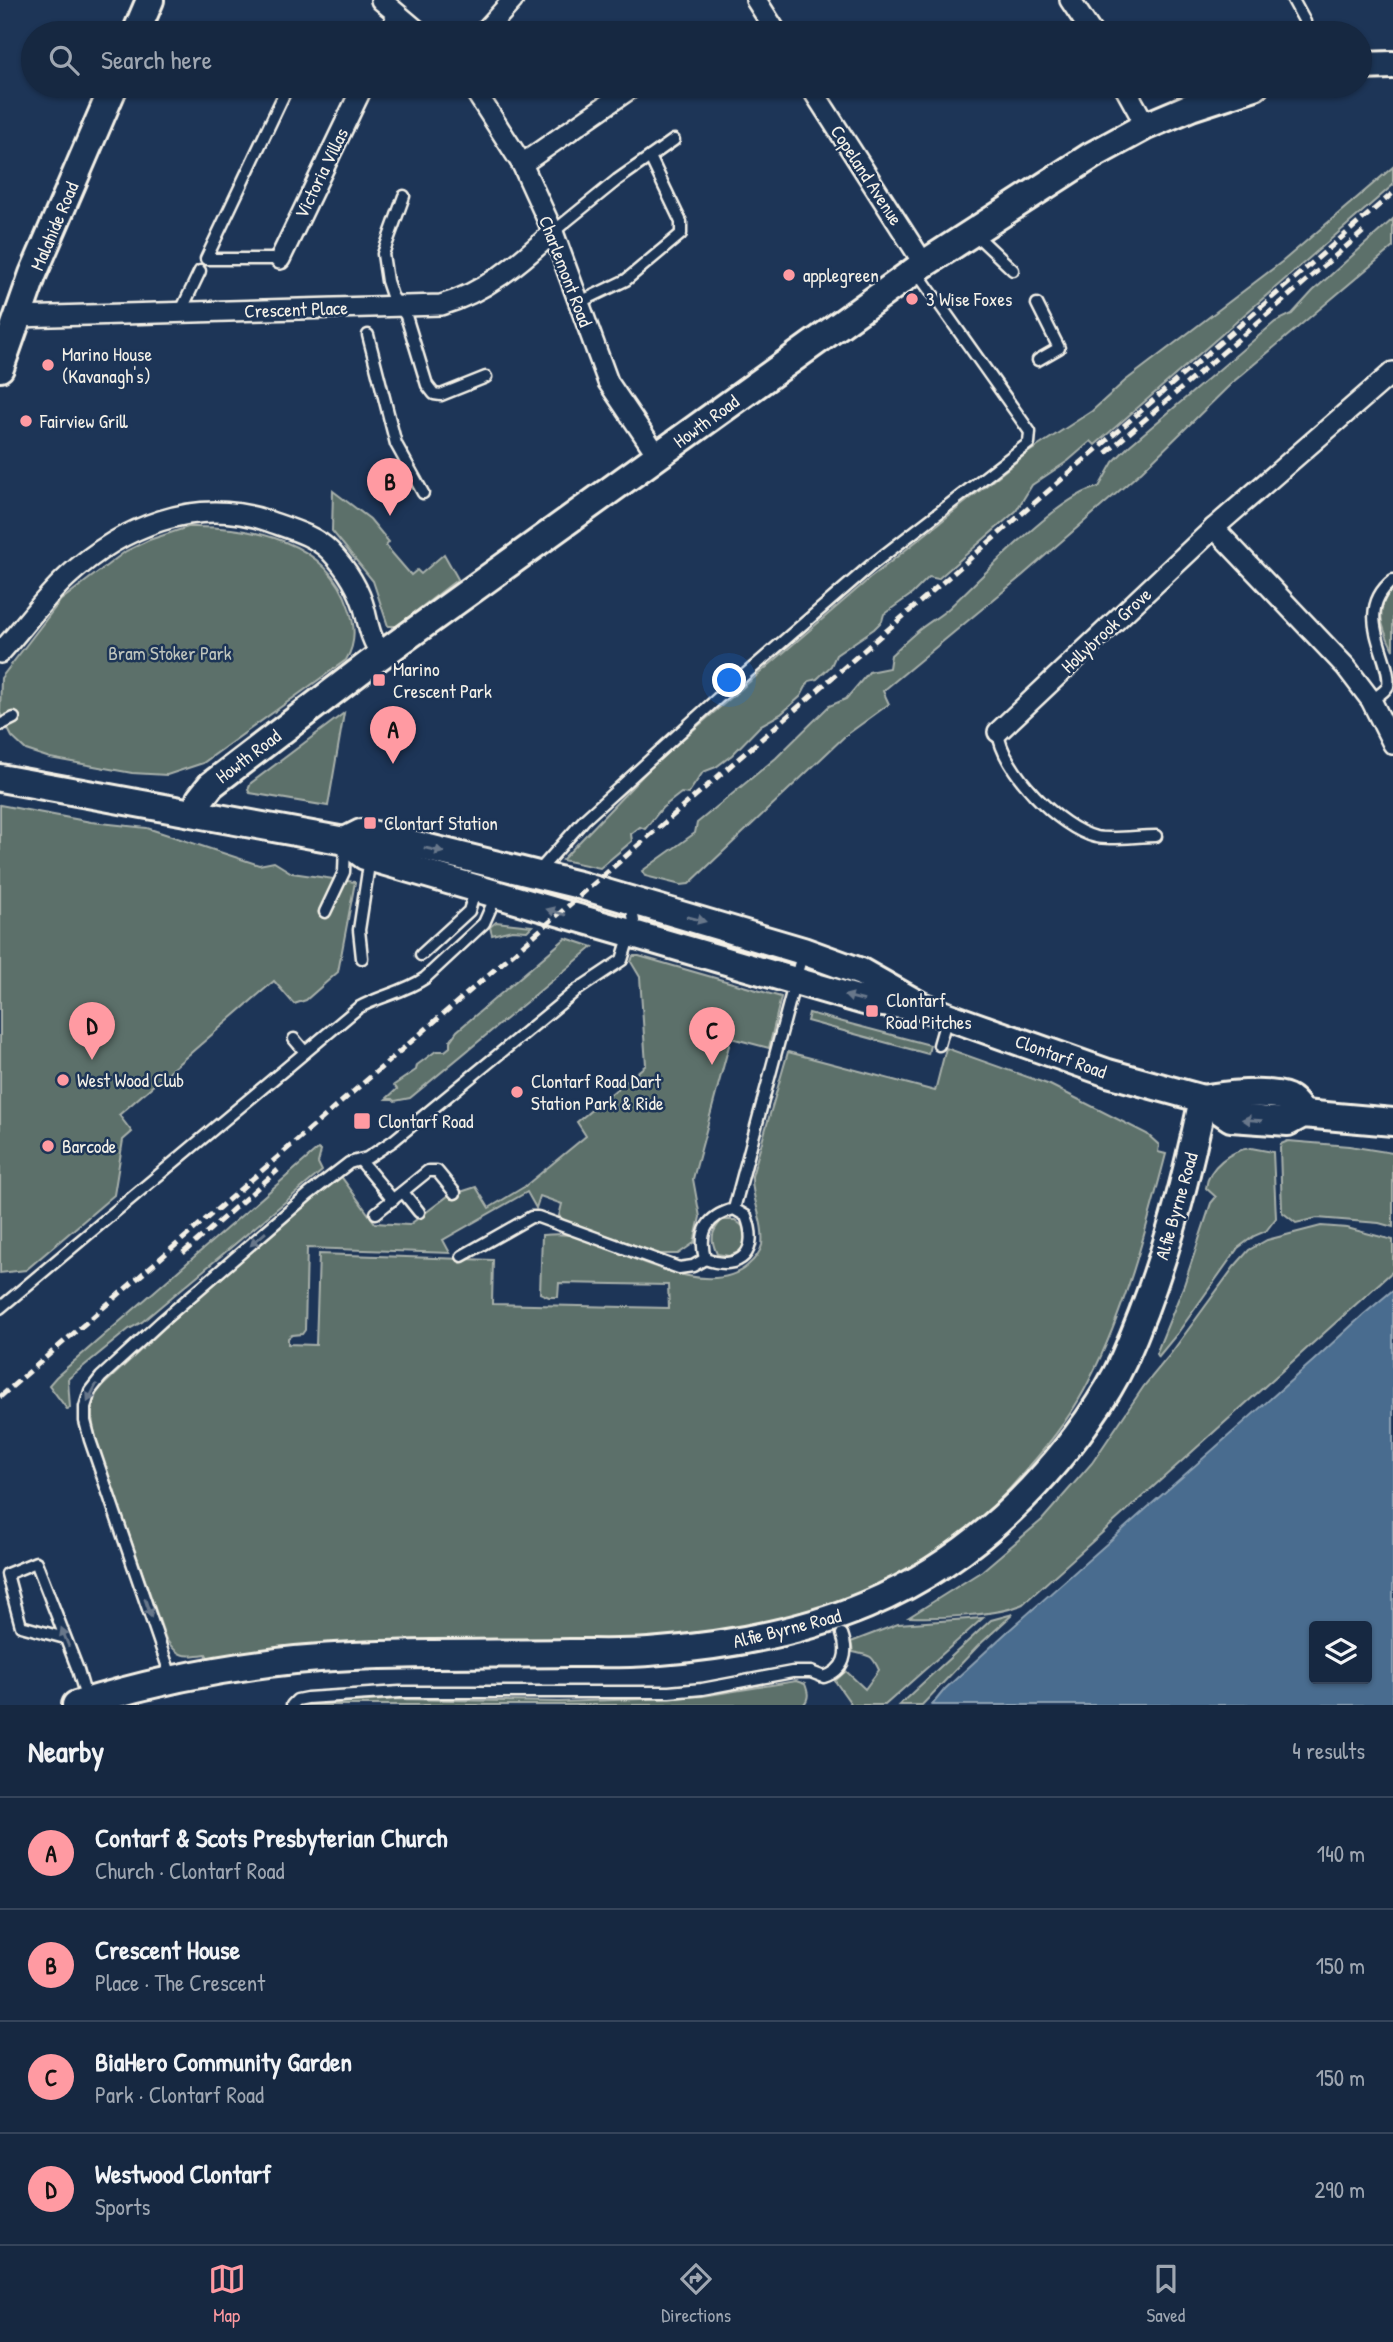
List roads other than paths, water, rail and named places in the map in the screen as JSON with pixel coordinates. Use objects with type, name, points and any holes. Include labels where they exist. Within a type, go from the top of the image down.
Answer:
[{"type":"main road","points":[[141,21],[150,0]]},
{"type":"main road","points":[[1372,66],[1393,65]]},
{"type":"main road","name":"Malahide Road","points":[[0,368],[33,274],[109,98]]},
{"type":"main road","name":"Howth Road","points":[[195,813],[200,799],[211,785],[382,655],[920,268],[1091,156],[1146,126],[1218,98]]},
{"type":"main road","name":"Clontarf Road","points":[[1,771],[195,813],[345,841],[358,853],[370,858],[794,982],[864,1001],[921,1006]]},
{"type":"main road","name":"Clontarf Road","points":[[345,841],[361,833],[376,835],[536,874],[803,951],[861,972],[921,1006],[1108,1073],[1203,1100],[1231,1118],[1288,1122],[1303,1114],[1393,1122]]},
{"type":"main road","name":"Alfie Byrne Road","points":[[82,1703],[172,1680],[282,1661],[352,1656],[646,1653],[744,1642],[809,1626],[874,1604],[935,1571],[982,1537],[1023,1499],[1070,1445],[1121,1364],[1172,1232],[1203,1100]]},
{"type":"street","points":[[381,0],[405,21]]},
{"type":"street","points":[[756,0],[769,21]]},
{"type":"street","points":[[1070,0],[1084,21]]},
{"type":"street","points":[[492,21],[505,3]]},
{"type":"street","points":[[395,21],[398,15]]},
{"type":"street","name":"Victoria Villas","points":[[280,259],[357,98]]},
{"type":"street","name":"Charlemont Road","points":[[480,98],[522,164],[553,232],[608,382],[658,456]]},
{"type":"street","points":[[522,164],[617,98]]},
{"type":"street","name":"Copeland Avenue","points":[[817,98],[920,268]]},
{"type":"street","points":[[1131,98],[1146,126]]},
{"type":"street","name":"Crescent Place","points":[[17,317],[441,304],[460,300],[500,276],[553,232]]},
{"type":"street","name":"Hollybrook Grove","points":[[998,732],[1214,528],[1393,372]]},
{"type":"street","points":[[0,653],[44,600],[89,558],[144,526],[167,517],[199,512],[257,518],[299,532],[329,550],[356,586],[372,641],[382,655]]},
{"type":"street","points":[[1214,528],[1319,637],[1382,709],[1393,744]]},
{"type":"lane","points":[[1293,0],[1304,21]]},
{"type":"lane","points":[[280,259],[206,259],[282,98]]},
{"type":"lane","points":[[553,232],[617,180],[674,140]]},
{"type":"lane","points":[[578,303],[626,280],[681,234],[681,222],[650,157]]},
{"type":"lane","points":[[404,196],[383,254],[387,281],[392,296],[406,316],[426,385],[434,394],[441,395],[486,377]]},
{"type":"lane","points":[[974,233],[1013,270]]},
{"type":"lane","points":[[536,874],[585,820],[738,680],[870,566],[1029,443],[1030,432],[920,268]]},
{"type":"lane","points":[[180,313],[200,271]]},
{"type":"lane","points":[[1037,304],[1059,348],[1038,360]]},
{"type":"lane","points":[[368,335],[396,444],[423,493]]},
{"type":"lane","points":[[1382,709],[1390,683],[1376,610],[1378,597],[1393,580]]},
{"type":"lane","points":[[0,725],[14,718]]},
{"type":"lane","points":[[998,732],[1013,767],[1049,808],[1071,827],[1107,838],[1156,836]]},
{"type":"lane","points":[[325,912],[344,872],[345,841]]},
{"type":"lane","points":[[362,958],[359,930],[370,858]]},
{"type":"lane","points":[[421,955],[469,911],[486,891]]},
{"type":"lane","points":[[0,1307],[16,1297],[358,1008],[425,978],[484,923],[491,910],[486,891]]},
{"type":"lane","points":[[172,1680],[90,1440],[85,1407],[90,1391],[101,1377],[161,1322],[309,1194],[349,1163],[367,1158],[393,1141],[577,990],[622,960],[634,921],[630,901]]},
{"type":"lane","points":[[734,1209],[803,951]]},
{"type":"lane","points":[[939,1045],[947,1016]]},
{"type":"lane","points":[[294,1038],[305,1052]]},
{"type":"lane","points":[[360,1160],[393,1200]]},
{"type":"lane","points":[[376,1213],[428,1171],[437,1171],[455,1193]]},
{"type":"lane","points":[[403,1192],[419,1212]]},
{"type":"lane","points":[[463,1256],[531,1217],[538,1217],[679,1268],[693,1266],[705,1259],[730,1265],[745,1256],[751,1241],[746,1216],[734,1209],[718,1213],[709,1221],[703,1235],[705,1259]]},
{"type":"lane","points":[[65,1638],[21,1626],[7,1574],[36,1562],[65,1638],[82,1703]]},
{"type":"lane","points":[[292,1705],[297,1700],[307,1698],[400,1692],[669,1692],[702,1689],[802,1671],[824,1677],[834,1672],[846,1659],[847,1648],[842,1633]]},
{"type":"water","points":[[1393,1290],[1393,1705],[932,1705],[945,1689],[1006,1633]]},
{"type":"railway","points":[[0,1397],[1393,193]]},
{"type":"railway","points":[[1106,453],[1363,232]]},
{"type":"railway","points":[[183,1253],[278,1170]]},
{"type":"place","name":"applegreen","points":[[789,275]]},
{"type":"place","name":"3 Wise Foxes","points":[[912,299]]},
{"type":"place","name":"Marino House (Kavanagh's)","points":[[48,365]]},
{"type":"place","name":"Fairview Grill","points":[[26,421]]},
{"type":"place","name":"Crescent House","points":[[390,516]]},
{"type":"place","name":"Marino Crescent Park","points":[[379,680]]},
{"type":"place","name":"Contarf & Scots Presbyterian Church","points":[[393,764]]},
{"type":"place","name":"Clontarf Station","points":[[370,823]]},
{"type":"place","name":"Clontarf Road Pitches","points":[[872,1011]]},
{"type":"place","name":"Westwood Clontarf","points":[[92,1060]]},
{"type":"place","name":"BiaHero Community Garden","points":[[712,1065]]},
{"type":"place","name":"West Wood Club","points":[[63,1080]]},
{"type":"place","name":"Clontarf Road Dart Station Park & Ride","points":[[517,1092]]},
{"type":"place","name":"Clontarf Road","points":[[362,1121]]},
{"type":"place","name":"Barcode","points":[[48,1146]]},
{"type":"park label","name":"Bram Stoker Park","points":[[170,653]]}]
